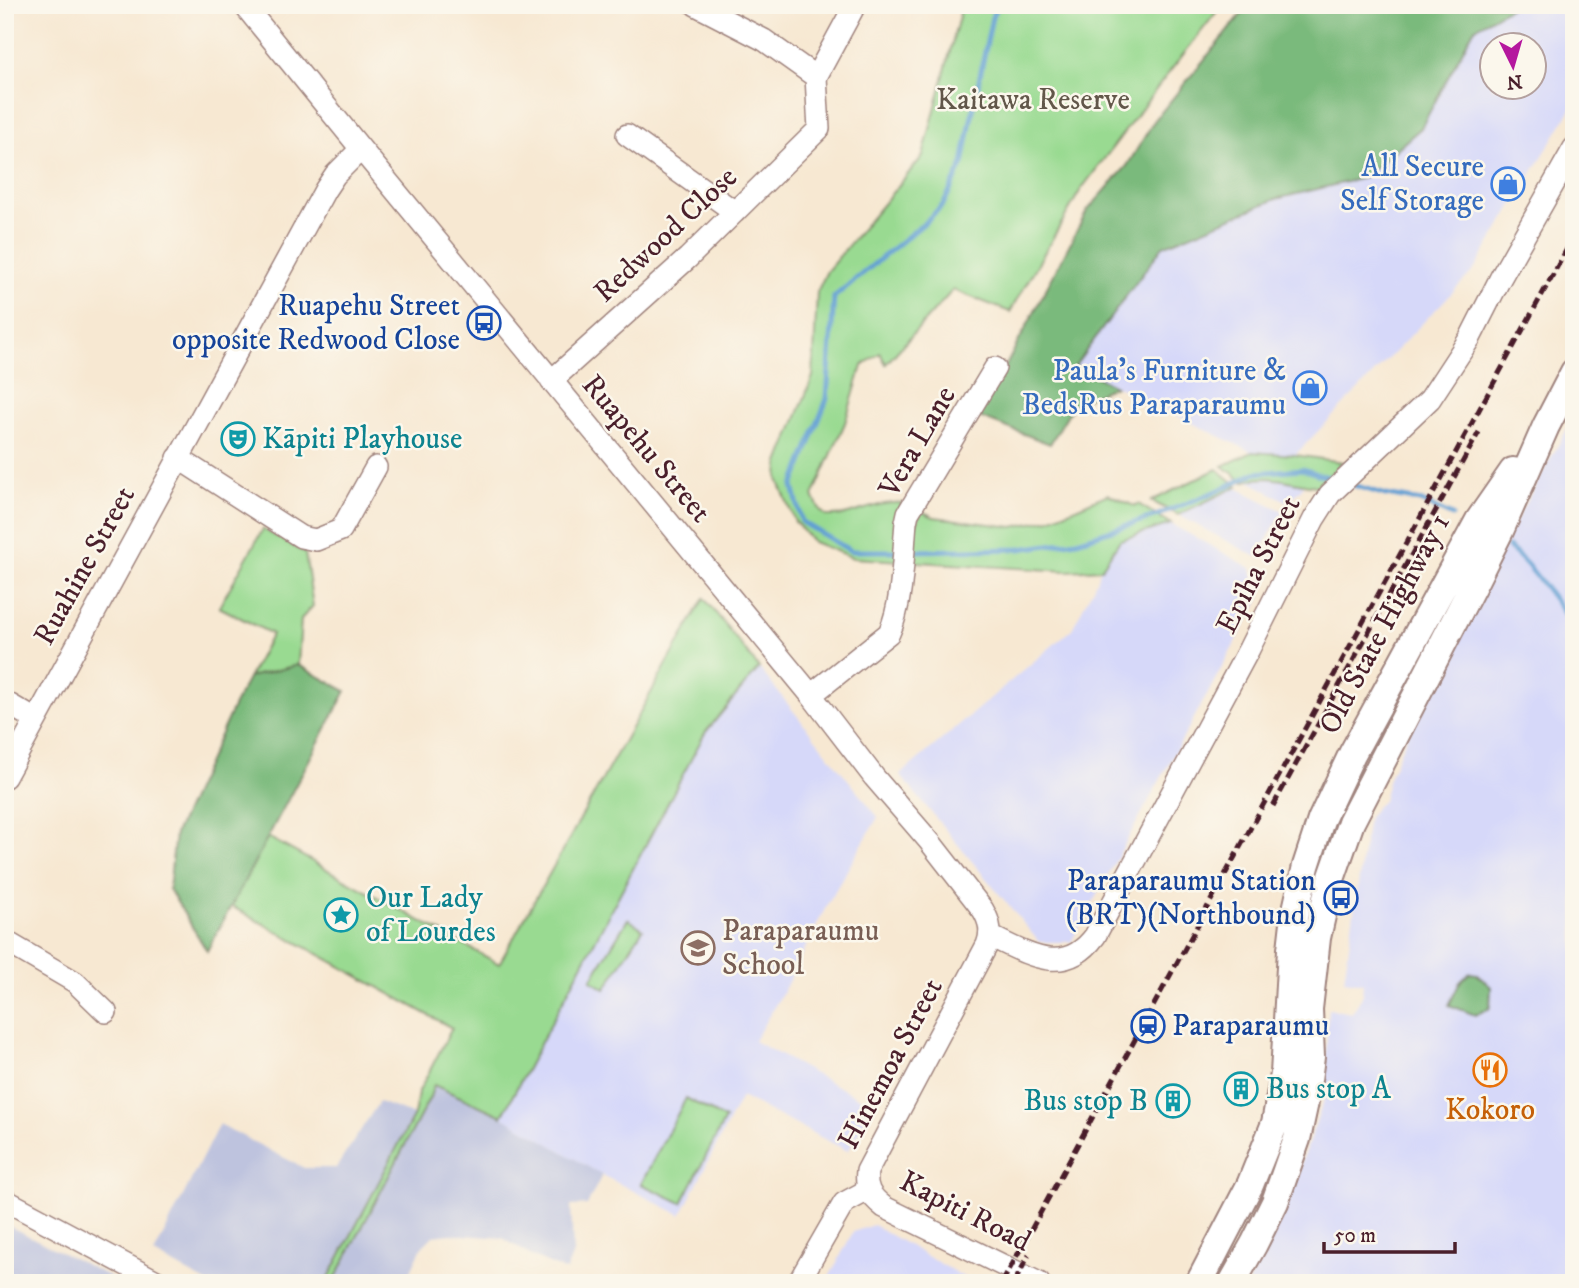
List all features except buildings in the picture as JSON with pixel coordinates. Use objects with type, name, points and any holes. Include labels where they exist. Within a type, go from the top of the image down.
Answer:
[{"type":"main road","name":"Old State Highway 1","points":[[1199,1283],[1250,1185],[1275,1123],[1284,1074],[1294,924],[1306,866],[1321,820],[1340,777],[1485,534],[1574,372]]},
{"type":"main road","name":"Old State Highway 1","points":[[1232,1283],[1275,1202],[1297,1139],[1311,1057],[1310,1009],[1314,962],[1320,919],[1332,876],[1351,822],[1429,673],[1485,534]]},
{"type":"street","name":"Ruapehu Street","points":[[244,5],[811,695],[874,777],[930,842],[983,910],[990,936]]},
{"type":"street","points":[[696,5],[764,40],[816,77],[855,5]]},
{"type":"street","name":"Redwood Close","points":[[551,381],[688,258],[819,129],[816,77]]},
{"type":"street","points":[[627,135],[735,212]]},
{"type":"street","name":"Epiha Street","points":[[990,936],[1029,953],[1055,960],[1077,955],[1095,936],[1249,649],[1301,543],[1330,494],[1430,399],[1470,338],[1574,148]]},
{"type":"street","name":"Ruahine Street","points":[[5,777],[325,190],[335,174],[361,149]]},
{"type":"street","name":"Vera Lane","points":[[811,695],[889,632],[897,608],[906,522],[913,504],[995,368]]},
{"type":"street","points":[[178,458],[301,537],[316,540],[341,530],[376,467]]},
{"type":"street","points":[[5,702],[36,720]]},
{"type":"street","name":"Hinemoa Street","points":[[798,1283],[844,1203],[868,1190],[867,1171],[990,936]]},
{"type":"street","points":[[5,941],[75,982],[106,1012]]},
{"type":"street","name":"Kapiti Road","points":[[868,1190],[884,1207],[1039,1283]]},
{"type":"street","points":[[5,1200],[160,1283]]},
{"type":"shaded area","points":[[1514,5],[1574,5],[1574,104],[1474,270],[1295,455],[1252,452],[1075,366],[1163,246],[1276,199],[1363,178],[1421,128],[1474,29]]},
{"type":"shaded area","points":[[1574,417],[1574,1283],[1248,1283],[1289,1197],[1324,1100],[1328,1009],[1352,1013],[1362,997],[1363,983],[1344,980],[1368,818],[1383,801],[1388,781],[1410,729],[1520,513]]},
{"type":"shaded area","points":[[1271,479],[1304,486],[1288,502],[1247,480]]},
{"type":"shaded area","points":[[1235,487],[1283,511],[1257,557],[1178,515]]},
{"type":"shaded area","points":[[1171,524],[1251,568],[1260,598],[1071,942],[1039,942],[900,775],[1072,629],[1101,569],[1120,540]]},
{"type":"shaded area","name":"Paraparaumu School","points":[[759,668],[878,817],[754,1041],[874,1106],[848,1151],[741,1097],[681,1215],[602,1175],[502,1116],[705,733]]},
{"type":"shaded area","points":[[434,1084],[502,1116],[602,1175],[587,1205],[571,1206],[573,1253],[566,1271],[533,1257],[503,1238],[450,1234],[433,1236],[422,1247],[405,1283],[333,1283],[430,1097]]},
{"type":"shaded area","points":[[379,1102],[414,1115],[326,1283],[208,1283],[154,1254],[219,1124],[304,1168],[336,1168]]},
{"type":"shaded area","points":[[5,1224],[122,1283],[5,1283]]},
{"type":"shaded area","points":[[873,1225],[974,1283],[826,1283],[853,1232]]},
{"type":"green space","name":"Kaitawa Reserve","points":[[962,5],[1222,5],[1080,191],[1010,312],[953,290],[886,364],[880,353],[862,366],[845,423],[813,496],[826,516],[902,503],[897,521],[917,523],[921,511],[934,517],[1013,527],[1050,519],[1108,494],[1134,506],[1138,504],[1171,524],[1120,540],[1101,569],[1067,571],[853,558],[813,542],[795,522],[778,479],[779,463],[813,376],[817,292],[827,271],[923,156]]},
{"type":"green space","points":[[1249,5],[1514,5],[1474,29],[1421,128],[1363,178],[1276,199],[1163,246],[1075,366],[1115,386],[1074,404],[1050,444],[979,417],[1087,211],[1127,166],[1154,121]]},
{"type":"green space","points":[[1252,452],[1342,462],[1319,486],[1262,478],[1244,482],[1223,466]]},
{"type":"green space","points":[[1217,469],[1238,486],[1178,515],[1151,501]]},
{"type":"green space","points":[[263,529],[305,553],[313,606],[301,619],[298,665],[249,677],[272,634],[219,607]]},
{"type":"green space","points":[[704,598],[759,668],[705,733],[502,1116],[434,1085],[333,1283],[326,1283],[414,1115],[418,1093],[452,1028],[231,906],[268,837],[499,964]]},
{"type":"green space","points":[[298,665],[346,691],[207,951],[169,889],[175,834],[249,677]]},
{"type":"green space","points":[[628,919],[643,929],[605,989],[591,980]]},
{"type":"green space","points":[[1470,973],[1477,974],[1491,987],[1490,1008],[1475,1015],[1449,1005],[1460,982]]},
{"type":"green space","points":[[686,1098],[725,1119],[682,1203],[641,1184]]},
{"type":"waterway","points":[[897,551],[851,551],[802,522],[793,486],[827,399],[834,297],[943,205],[963,164],[992,17],[997,5]]},
{"type":"waterway","points":[[911,551],[1020,549],[1077,541],[1153,517],[1255,473],[1302,469],[1337,480]]},
{"type":"waterway","points":[[1350,484],[1386,495],[1420,501],[1452,516]]},
{"type":"waterway","points":[[1508,547],[1535,574],[1574,626]]},
{"type":"railway","points":[[1002,1283],[1574,236]]},
{"type":"railway","points":[[1273,806],[1479,432]]},
{"type":"railway","points":[[1014,1283],[1029,1255]]},
{"type":"place","name":"All Secure Self Storage","points":[[1508,184]]},
{"type":"place","name":"Ruapehu Street opposite Redwood Close","points":[[484,323]]},
{"type":"place","name":"Paula's Furniture & BedsRus Paraparaumu","points":[[1310,388]]},
{"type":"place","name":"Kāpiti Playhouse","points":[[238,439]]},
{"type":"place","name":"Paraparaumu Station (BRT)(Northbound)","points":[[1341,898]]},
{"type":"place","name":"Our Lady of Lourdes","points":[[341,915]]},
{"type":"place","name":"Paraparaumu School","points":[[698,948]]},
{"type":"place","name":"Paraparaumu","points":[[1148,1026]]},
{"type":"place","name":"Kokoro","points":[[1490,1070]]},
{"type":"place","name":"Bus stop A","points":[[1241,1089]]},
{"type":"place","name":"Bus stop B","points":[[1173,1101]]}]
